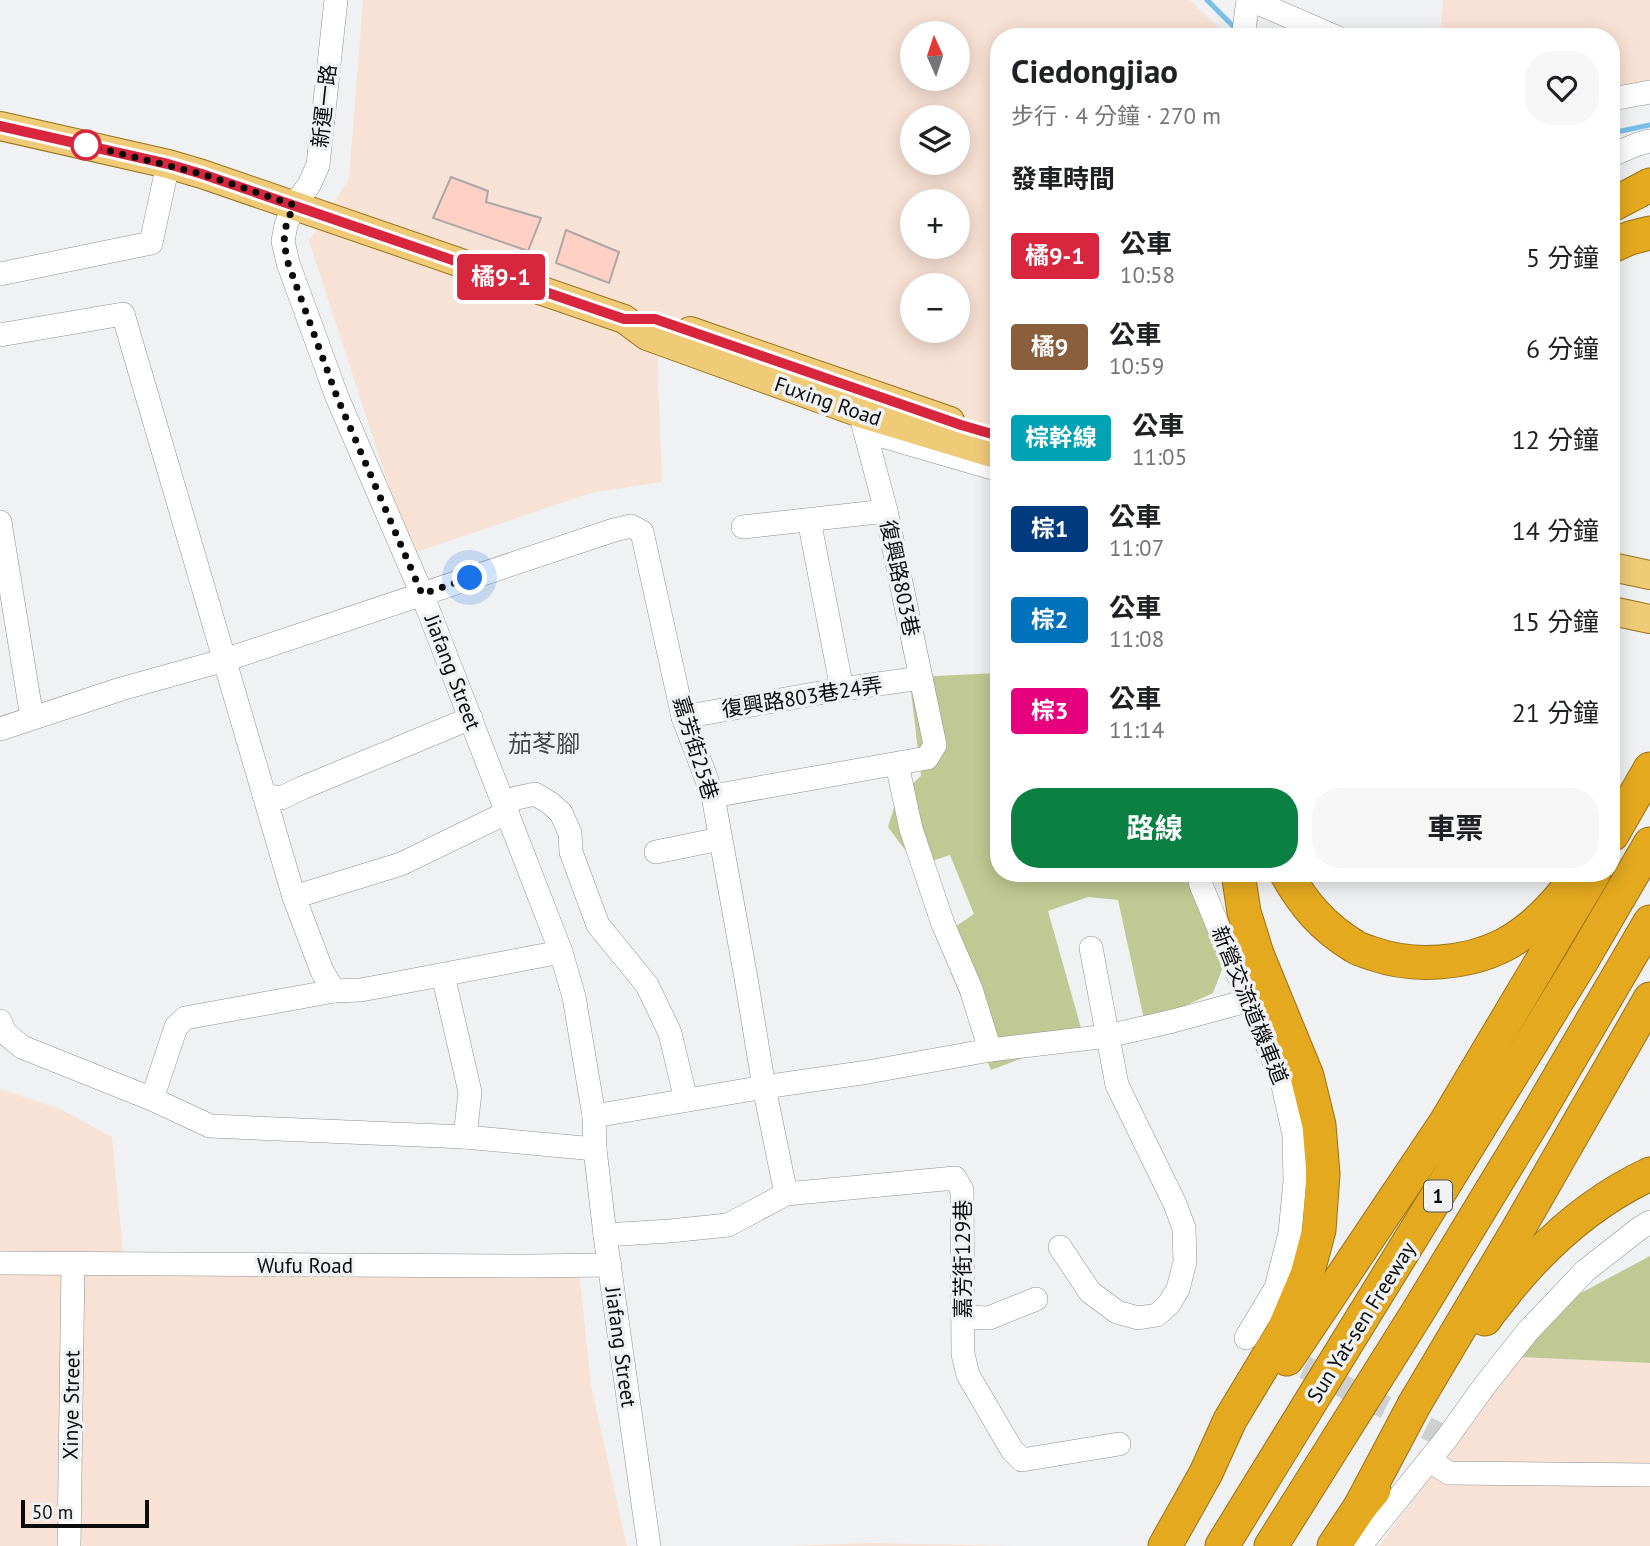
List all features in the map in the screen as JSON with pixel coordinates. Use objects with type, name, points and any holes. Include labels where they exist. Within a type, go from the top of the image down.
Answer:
[{"type":"highway","points":[[1620,201],[1650,185]]},
{"type":"highway","points":[[1620,242],[1650,233]]},
{"type":"highway","points":[[1620,821],[1650,769]]},
{"type":"highway","name":"Sun Yat-sen Freeway","points":[[1222,1546],[1575,973],[1650,844]]},
{"type":"highway","points":[[1165,1546],[1206,1473],[1230,1420],[1283,1332],[1307,1275],[1320,1230],[1323,1174],[1319,1125],[1307,1076],[1257,954],[1244,912],[1239,882]]},
{"type":"highway","points":[[1291,882],[1299,897],[1322,923],[1356,948],[1392,960],[1425,963],[1466,958],[1504,945],[1531,927],[1572,882]]},
{"type":"highway","points":[[1206,1473],[1240,1429],[1446,1122],[1589,882]]},
{"type":"highway","name":"Sun Yat-sen Freeway","points":[[1271,1546],[1540,1110],[1650,922]]},
{"type":"highway","points":[[1360,1507],[1414,1405],[1650,999]]},
{"type":"highway","points":[[1334,1546],[1360,1507],[1396,1462],[1442,1384],[1488,1314],[1521,1273],[1552,1241],[1589,1210],[1650,1174]]},
{"type":"main road","name":"Fuxing Road","points":[[0,126],[202,174],[624,319],[647,336],[863,422],[990,453]]},
{"type":"main road","name":"Fuxing Road","points":[[624,319],[655,319],[990,433]]},
{"type":"main road","points":[[1620,569],[1650,575]]},
{"type":"main road","points":[[1620,613],[1650,619]]},
{"type":"street","name":"新運一路","points":[[294,205],[309,185],[317,165],[336,0]]},
{"type":"street","points":[[1245,28],[1250,0],[1315,28]]},
{"type":"street","points":[[1620,98],[1650,92]]},
{"type":"street","points":[[1620,152],[1650,141]]},
{"type":"street","points":[[0,274],[151,243],[168,164]]},
{"type":"street","name":"Jiafang Street","points":[[294,205],[283,241],[288,263],[337,397],[422,594],[505,806],[561,952],[574,997],[594,1116],[605,1235],[649,1546]]},
{"type":"street","points":[[0,335],[123,314],[293,897],[322,971],[334,991]]},
{"type":"street","points":[[863,422],[990,467]]},
{"type":"street","name":"復興路803巷","points":[[863,422],[886,511],[935,745],[928,758],[897,764]]},
{"type":"street","points":[[743,527],[886,511]]},
{"type":"street","points":[[809,520],[842,689]]},
{"type":"street","points":[[0,522],[32,718]]},
{"type":"street","name":"嘉芳街25巷","points":[[0,729],[121,689],[225,660],[614,530],[631,526],[642,532],[683,717],[713,796],[764,1087],[786,1194]]},
{"type":"street","name":"復興路803巷24弄","points":[[683,717],[921,678]]},
{"type":"street","points":[[264,795],[281,798],[471,719]]},
{"type":"street","points":[[713,796],[897,764],[915,841],[943,924],[971,989],[990,1050]]},
{"type":"street","points":[[293,897],[401,864],[505,806],[535,794],[561,813],[570,832],[571,852],[598,925],[647,985],[670,1033],[686,1100]]},
{"type":"street","points":[[656,852],[720,839]]},
{"type":"street","name":"新營交流道機車道","points":[[1200,882],[1282,1081],[1294,1135],[1295,1181],[1290,1233],[1276,1288],[1246,1338]]},
{"type":"street","points":[[1060,1247],[1090,1292],[1117,1312],[1138,1318],[1157,1315],[1168,1304],[1178,1289],[1185,1262],[1184,1228],[1175,1204],[1117,1085],[1091,948]]},
{"type":"street","points":[[152,1100],[176,1027],[185,1018],[334,991],[361,990],[561,952]]},
{"type":"street","points":[[443,975],[470,1092],[466,1137]]},
{"type":"street","points":[[594,1116],[990,1050],[1108,1036],[1250,1000]]},
{"type":"street","points":[[0,1021],[5,1033],[22,1047],[210,1126],[466,1137],[595,1149]]},
{"type":"street","name":"嘉芳街129巷","points":[[605,1235],[729,1225],[786,1194],[955,1178],[962,1190],[963,1354],[968,1375],[1012,1450],[1022,1460],[1119,1444]]},
{"type":"street","points":[[1360,1546],[1528,1331],[1585,1271],[1650,1222]]},
{"type":"street","name":"Wufu Road","points":[[0,1263],[610,1265]]},
{"type":"street","name":"Xinye Street","points":[[69,1546],[73,1264]]},
{"type":"street","points":[[963,1317],[989,1318],[1036,1298]]},
{"type":"street","points":[[1429,1460],[1449,1473],[1650,1475]]},
{"type":"shaded area","points":[[363,0],[1190,0],[1219,28],[990,28],[990,443],[659,340],[662,482],[590,493],[411,554],[309,241],[349,179]]},
{"type":"shaded area","points":[[1443,0],[1650,0],[1650,92],[1620,100],[1620,28],[1441,28]]},
{"type":"shaded area","points":[[0,1089],[60,1109],[112,1137],[124,1261],[579,1270],[591,1386],[627,1546],[0,1546]]},
{"type":"shaded area","points":[[1519,1357],[1650,1363],[1650,1546],[1379,1546]]},
{"type":"shaded area","points":[[870,1543],[1012,1546],[789,1546]]},
{"type":"green space","points":[[990,673],[990,882],[1191,882],[1225,962],[1213,993],[1145,1024],[1118,900],[1088,897],[1048,911],[1083,1035],[991,1070],[937,939],[974,914],[950,855],[917,866],[888,827],[897,798],[921,776],[910,683],[934,676]]},
{"type":"green space","points":[[1650,1256],[1650,1363],[1519,1357],[1577,1295]]},
{"type":"building","points":[[451,177],[488,191],[486,202],[541,218],[528,251],[433,218]]},
{"type":"building","points":[[566,230],[619,252],[609,283],[556,263]]},
{"type":"waterway","points":[[1207,0],[1233,26]]},
{"type":"waterway","points":[[1620,131],[1650,125]]},
{"type":"tunnel","points":[[1274,1352],[1447,1438]]},
{"type":"bus line","name":"橘9-1","points":[[0,126],[202,174],[624,319],[655,319],[990,433]]},
{"type":"district","name":"茄苳腳","points":[[544,743]]},
{"type":"route","points":[[86,145],[168,164],[294,205],[283,241],[288,263],[337,397],[422,594],[470,578]]}]
